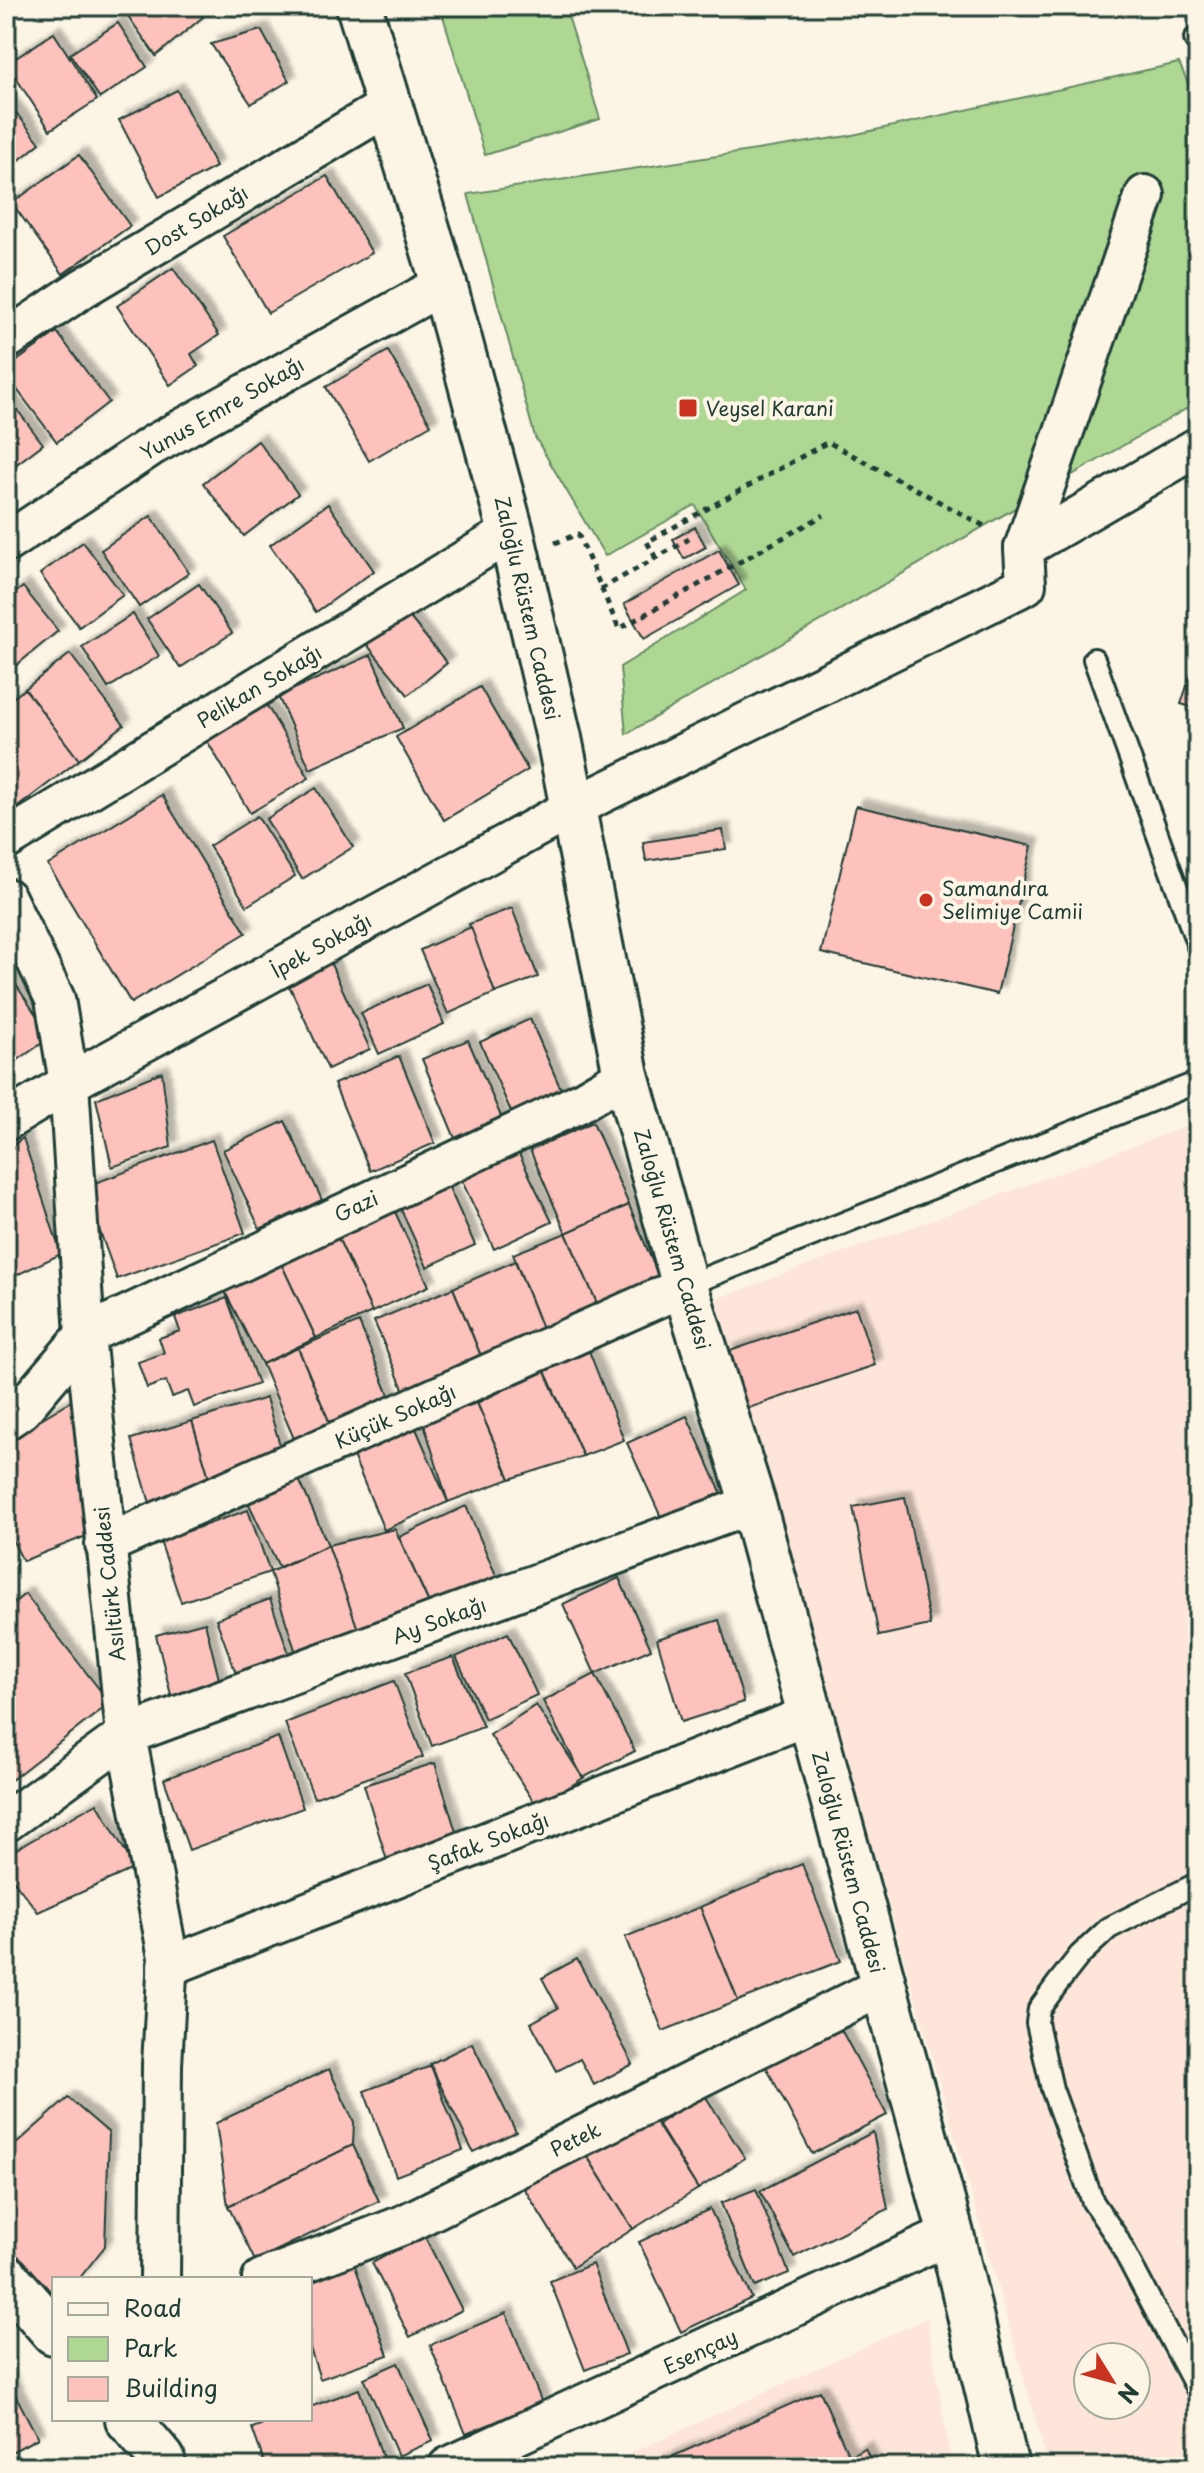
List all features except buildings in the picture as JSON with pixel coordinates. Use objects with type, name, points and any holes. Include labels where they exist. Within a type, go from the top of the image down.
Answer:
[{"type":"street","name":"Zaloğlu Rüstem Caddesi","points":[[359,6],[444,284],[511,532],[572,808],[626,1075],[685,1286],[753,1504],[951,2234],[1006,2467]]},
{"type":"street","name":"Dost Sokağı","points":[[6,340],[83,288],[390,105]]},
{"type":"street","points":[[1024,548],[1145,195]]},
{"type":"street","name":"Yunus Emre Sokağı","points":[[6,543],[153,445],[444,284]]},
{"type":"street","points":[[1024,548],[1198,447]]},
{"type":"street","name":"Pelikan Sokağı","points":[[6,840],[511,532]]},
{"type":"street","name":"İpek Sokağı","points":[[6,1121],[69,1083],[572,808],[1026,585],[1024,548]]},
{"type":"street","name":"Asıltürk Caddesi","points":[[6,898],[55,999],[69,1083],[85,1335],[126,1735],[168,1957],[162,2065],[160,2277]]},
{"type":"street","name":"Gazi","points":[[85,1335],[579,1103],[626,1075]]},
{"type":"street","name":"Küçük Sokağı","points":[[105,1545],[685,1286]]},
{"type":"street","points":[[6,1420],[22,1409],[85,1335]]},
{"type":"street","name":"Ay Sokağı","points":[[6,1822],[126,1735],[753,1504]]},
{"type":"street","name":"Şafak Sokağı","points":[[167,1967],[810,1715]]},
{"type":"street","name":"Petek","points":[[267,2277],[403,2225],[883,1986]]},
{"type":"street","name":"Esençay","points":[[448,2467],[951,2234]]},
{"type":"street","points":[[6,2277],[52,2330]]},
{"type":"street","points":[[130,2421],[162,2448]]},
{"type":"lane","points":[[1094,659],[1198,946]]},
{"type":"lane","points":[[685,1286],[1198,1082]]},
{"type":"lane","points":[[1198,1883],[1109,1928],[1080,1955],[1058,1983],[1039,2009],[1037,2023],[1052,2089],[1093,2202],[1116,2236],[1198,2391]]},
{"type":"path","points":[[656,558],[647,542],[828,442],[1024,548]]},
{"type":"path","points":[[582,545],[619,629],[824,515]]},
{"type":"path","points":[[601,589],[689,539]]},
{"type":"shaded area","points":[[1198,1122],[1198,2467],[1049,2467],[716,1299]]},
{"type":"shaded area","points":[[927,2318],[952,2467],[601,2467]]},
{"type":"green space","points":[[440,6],[565,6],[600,119],[485,155]]},
{"type":"green space","points":[[1179,63],[1198,105],[1198,402],[626,734],[620,667],[746,590],[695,505],[605,556],[535,437],[468,194],[848,136]]},
{"type":"place","name":"Veysel Karani","points":[[688,408]]},
{"type":"place","name":"Samandıra Selimiye Camii","points":[[926,900]]}]
